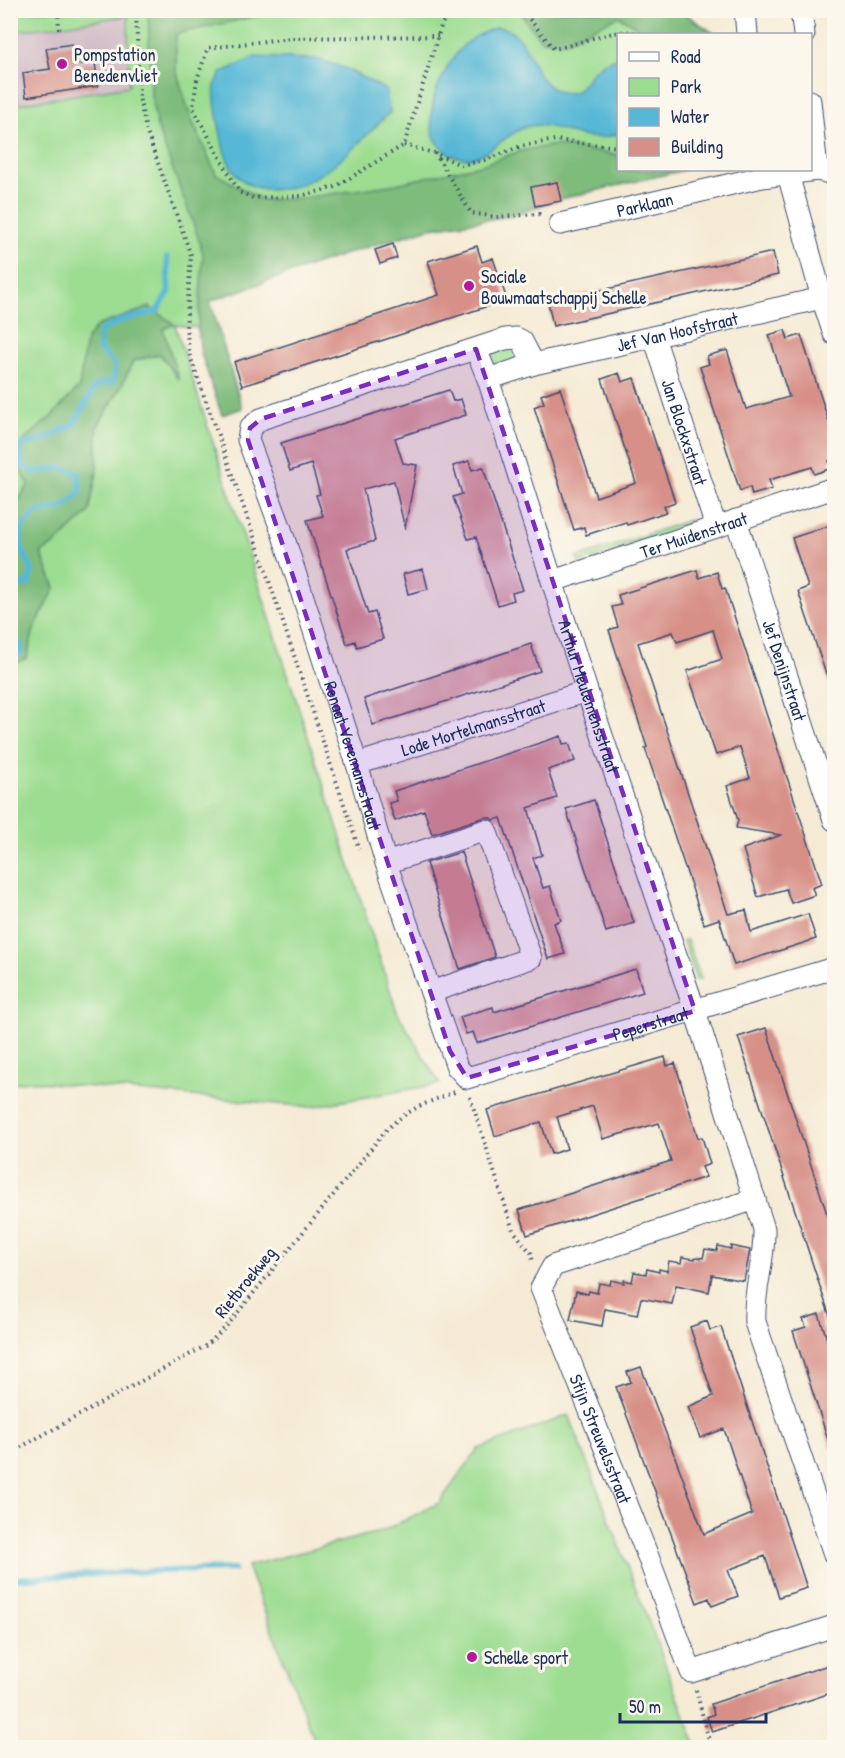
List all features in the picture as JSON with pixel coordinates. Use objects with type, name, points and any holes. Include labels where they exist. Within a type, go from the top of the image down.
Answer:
[{"type":"street","points":[[745,10],[747,33]]},
{"type":"street","points":[[801,10],[804,33]]},
{"type":"street","points":[[812,110],[826,172]]},
{"type":"street","name":"Parklaan","points":[[560,224],[761,173],[826,172]]},
{"type":"street","points":[[789,174],[822,298],[834,334]]},
{"type":"street","name":"Jef Van Hoofstraat","points":[[488,379],[534,364],[822,298]]},
{"type":"street","name":"Jan Blockxstraat","points":[[654,337],[726,524]]},
{"type":"street","points":[[488,379],[476,349],[516,338],[522,341],[534,364]]},
{"type":"street","name":"Renaat Veremansstraat","points":[[467,1087],[457,1067],[386,863],[357,764],[281,529],[248,440],[250,428],[261,419],[476,349]]},
{"type":"street","name":"Arthur Meulemensstraat","points":[[488,379],[587,691],[695,1011]]},
{"type":"street","name":"Ter Muidenstraat","points":[[553,581],[834,488]]},
{"type":"street","name":"Jef Denijnstraat","points":[[726,524],[834,820]]},
{"type":"street","name":"Lode Mortelmansstraat","points":[[357,764],[587,691]]},
{"type":"street","points":[[386,863],[486,830],[531,958],[431,992]]},
{"type":"street","name":"Peperstraat","points":[[467,1087],[695,1011],[834,968]]},
{"type":"street","points":[[695,1011],[764,1229],[765,1249],[754,1302],[755,1322],[834,1554]]},
{"type":"street","points":[[541,1288],[553,1266],[755,1199]]},
{"type":"street","name":"Stijn Streuvelsstraat","points":[[541,1288],[647,1554],[691,1672]]},
{"type":"street","points":[[691,1672],[834,1626]]},
{"type":"path","points":[[58,10],[59,29]]},
{"type":"path","points":[[136,10],[136,18]]},
{"type":"path","points":[[438,36],[290,38],[208,48],[196,80],[193,108],[239,192],[254,198],[301,196],[335,187],[404,146],[438,36],[442,23],[455,10]]},
{"type":"path","points":[[522,10],[554,49],[572,46],[604,34],[617,33]]},
{"type":"path","points":[[619,33],[637,33]]},
{"type":"path","points":[[404,146],[434,153],[461,165],[486,160],[521,146],[556,140],[617,147]]},
{"type":"path","points":[[434,153],[471,213],[496,217],[539,214],[560,224]]},
{"type":"path","points":[[467,1087],[513,1230],[531,1253],[541,1288]]},
{"type":"path","name":"Rietbroekweg","points":[[10,1453],[207,1345],[226,1327],[387,1129],[416,1106],[467,1087]]},
{"type":"path","points":[[691,1672],[711,1748]]},
{"type":"highlighted area","points":[[476,349],[695,1011],[467,1078],[450,1051],[248,440],[250,428],[261,419]]},
{"type":"shaded area","points":[[128,16],[129,86],[11,105],[11,32]]},
{"type":"green space","points":[[680,10],[714,33],[617,33],[617,171],[680,171],[560,199],[511,216],[430,228],[351,252],[210,301],[242,408],[222,415],[201,353],[198,328],[175,325],[397,1012],[440,1084],[310,1107],[29,1081],[14,1083],[11,1086],[11,665],[27,658],[34,629],[55,588],[41,553],[54,545],[89,512],[97,471],[97,427],[121,387],[133,361],[160,354],[178,378],[163,329],[173,324],[150,307],[128,316],[86,341],[79,387],[53,415],[19,467],[29,484],[11,512],[11,105],[129,86],[128,16],[11,32],[11,11]]},
{"type":"green space","points":[[148,11],[280,11],[176,34],[176,70],[191,118],[216,174],[262,200],[304,198],[396,184],[484,164],[520,151],[556,145],[617,155],[617,171],[680,171],[560,199],[511,216],[430,228],[351,252],[210,301],[242,408],[222,415],[201,353],[198,328],[203,254],[157,127],[151,96]]},
{"type":"green space","points":[[519,11],[680,11],[713,33],[647,33],[618,16],[565,42],[541,40]]},
{"type":"green space","points":[[150,307],[174,324],[163,329],[179,380],[160,354],[133,361],[121,387],[97,427],[97,471],[89,512],[54,545],[41,553],[55,588],[34,629],[27,658],[11,665],[11,512],[29,484],[18,467],[14,453],[22,442],[53,415],[79,387],[86,340],[97,326]]},
{"type":"green space","points":[[515,344],[520,359],[501,364],[494,363],[493,350]]},
{"type":"green space","points":[[690,520],[692,525],[579,563],[577,558]]},
{"type":"green space","points":[[687,940],[701,979],[696,980],[683,941]]},
{"type":"green space","name":"Schelle sport","points":[[569,1415],[697,1747],[317,1747],[247,1566],[383,1531],[439,1503],[478,1449]]},
{"type":"water","points":[[497,27],[509,30],[518,37],[548,85],[565,93],[578,90],[597,68],[617,58],[617,134],[590,137],[535,125],[519,130],[473,158],[452,155],[440,145],[433,132],[431,117],[434,101],[439,84],[456,55],[465,44]]},
{"type":"water","points":[[255,57],[317,59],[347,69],[386,90],[390,112],[345,155],[328,169],[309,180],[290,188],[271,190],[251,185],[235,173],[225,154],[214,92],[221,73]]},
{"type":"building","name":"Pompstation Benedenvliet","points":[[72,44],[76,65],[95,62],[98,86],[26,97],[23,73],[50,69],[46,48]]},
{"type":"building","points":[[557,182],[561,201],[535,206],[531,187]]},
{"type":"building","points":[[393,244],[397,258],[380,264],[375,250]]},
{"type":"building","points":[[477,246],[482,262],[493,258],[507,300],[242,386],[234,362],[439,295],[428,261]]},
{"type":"building","points":[[773,252],[778,275],[553,326],[548,302]]},
{"type":"building","points":[[785,330],[788,339],[801,335],[834,438],[834,459],[829,461],[832,468],[814,474],[812,467],[769,480],[772,489],[752,495],[750,487],[740,491],[700,367],[709,364],[707,356],[727,350],[746,409],[789,397],[769,335]]},
{"type":"building","points":[[619,373],[622,382],[634,378],[675,502],[664,506],[666,512],[586,535],[584,527],[574,530],[534,407],[544,403],[541,395],[560,388],[596,497],[636,483],[602,379]]},
{"type":"building","points":[[449,390],[453,401],[461,399],[466,415],[395,438],[403,463],[417,465],[405,529],[394,481],[363,489],[375,541],[347,549],[368,614],[375,612],[383,639],[357,647],[355,641],[347,644],[307,520],[323,516],[316,495],[320,494],[311,464],[290,471],[281,443]]},
{"type":"building","points":[[469,461],[472,470],[483,467],[523,590],[512,593],[514,600],[498,605],[476,537],[468,539],[453,497],[462,494],[453,466]]},
{"type":"building","points":[[834,524],[834,692],[832,692],[798,591],[808,587],[792,538]]},
{"type":"building","points":[[423,569],[428,589],[408,594],[403,574]]},
{"type":"building","points":[[697,570],[699,578],[717,572],[722,589],[725,588],[822,884],[812,888],[815,895],[791,903],[786,889],[758,897],[743,849],[781,835],[736,828],[738,820],[727,786],[750,778],[740,747],[716,755],[687,671],[722,659],[713,630],[677,642],[673,632],[638,643],[728,914],[746,910],[751,932],[808,914],[816,939],[734,965],[719,919],[704,924],[645,748],[647,747],[609,630],[618,627],[612,607],[621,605],[618,595]]},
{"type":"building","points":[[531,644],[540,671],[373,725],[364,699]]},
{"type":"building","points":[[561,736],[563,744],[569,743],[575,761],[548,770],[557,798],[528,808],[542,855],[533,858],[543,888],[550,886],[561,920],[554,923],[565,954],[548,959],[501,818],[494,820],[488,817],[482,818],[432,834],[424,810],[395,821],[389,803],[397,801],[394,791]]},
{"type":"building","points":[[594,800],[634,923],[606,932],[566,809]]},
{"type":"building","points":[[461,852],[495,957],[460,969],[426,863]]},
{"type":"building","points":[[636,969],[643,992],[477,1043],[473,1032],[466,1034],[460,1017],[493,1007],[494,1012]]},
{"type":"building","points":[[766,1028],[834,1235],[834,1320],[831,1320],[738,1037]]},
{"type":"building","points":[[665,1057],[667,1066],[675,1063],[698,1138],[702,1137],[710,1164],[702,1167],[706,1177],[527,1235],[519,1210],[671,1161],[659,1123],[603,1139],[593,1106],[557,1117],[567,1149],[551,1154],[541,1122],[495,1136],[487,1110]]},
{"type":"building","points":[[718,1246],[750,1250],[744,1281],[712,1275],[709,1292],[676,1285],[672,1304],[641,1298],[637,1315],[605,1309],[602,1326],[570,1320],[576,1291],[588,1294],[589,1291],[597,1293],[599,1283],[610,1285],[611,1280],[632,1282],[634,1272],[646,1274],[647,1269],[667,1271],[669,1261],[681,1263],[682,1257],[703,1258],[705,1249],[717,1251]]},
{"type":"building","points":[[819,1314],[834,1361],[834,1448],[831,1449],[793,1331],[806,1327],[803,1319]]},
{"type":"building","points":[[707,1321],[710,1330],[721,1327],[807,1588],[779,1597],[765,1556],[728,1570],[738,1596],[712,1606],[709,1598],[697,1603],[616,1387],[631,1382],[627,1372],[641,1367],[704,1534],[752,1514],[724,1429],[700,1438],[688,1407],[713,1396],[690,1327]]},
{"type":"building","points":[[834,1663],[834,1692],[712,1732],[707,1717],[714,1714],[711,1704]]},
{"type":"waterway","points":[[10,587],[28,584],[32,570],[20,546],[21,528],[37,512],[64,507],[80,493],[79,474],[63,468],[34,472],[22,465],[20,445],[46,439],[74,424],[96,385],[113,382],[115,365],[99,349],[100,331],[120,321],[157,311],[169,292],[167,258]]},
{"type":"waterway","points":[[10,632],[22,648],[15,659],[10,660]]},
{"type":"waterway","points":[[10,1579],[234,1569]]},
{"type":"place","name":"Pompstation Benedenvliet","points":[[62,64]]},
{"type":"place","name":"Sociale Bouwmaatschappij Schelle","points":[[469,286]]},
{"type":"place","name":"Schelle sport","points":[[472,1657]]}]
